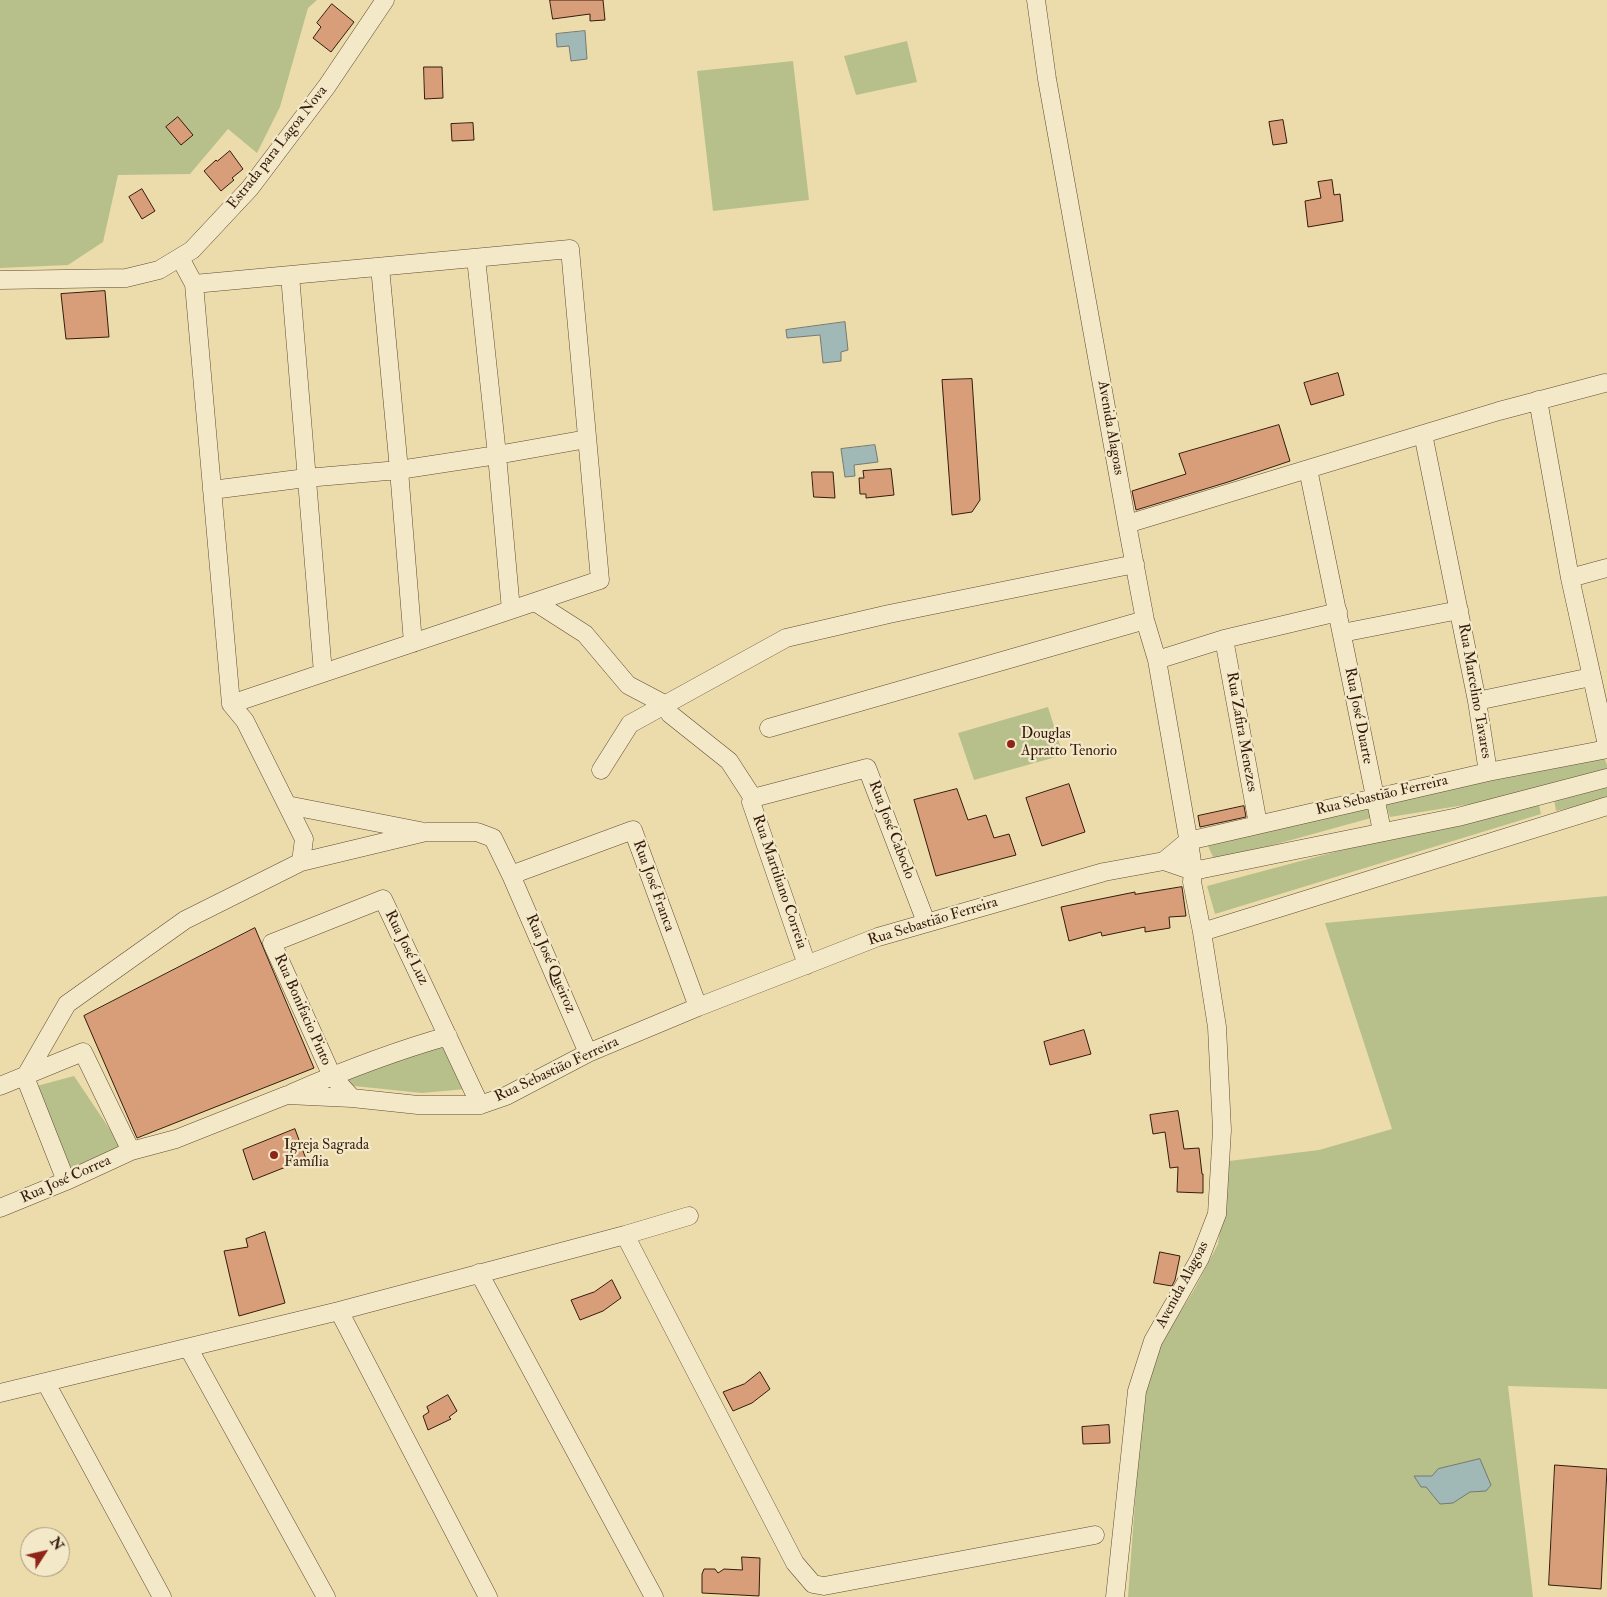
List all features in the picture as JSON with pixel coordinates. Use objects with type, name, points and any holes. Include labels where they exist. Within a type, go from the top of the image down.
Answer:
[{"type":"street","name":"Estrada para Lagoa Nova","points":[[0,280],[126,278],[158,270],[192,250],[250,188],[327,86],[385,0]]},
{"type":"street","name":"Avenida Alagoas","points":[[1036,0],[1047,79],[1127,524],[1145,620],[1157,660],[1191,862],[1216,1027],[1222,1130],[1217,1214],[1200,1258],[1153,1341],[1137,1392],[1115,1597]]},
{"type":"street","points":[[194,284],[570,249],[600,580],[231,704]]},
{"type":"street","points":[[180,258],[194,284],[231,704],[245,721],[304,838],[301,862]]},
{"type":"street","points":[[476,258],[511,610]]},
{"type":"street","points":[[380,266],[413,643]]},
{"type":"street","points":[[290,275],[323,673]]},
{"type":"street","points":[[1127,524],[1538,400],[1604,383]]},
{"type":"street","points":[[1538,400],[1570,578],[1607,747]]},
{"type":"street","name":"Rua Marcelino Tavares","points":[[1423,434],[1477,701],[1488,772]]},
{"type":"street","points":[[212,490],[306,478],[399,470],[497,455],[587,438]]},
{"type":"street","name":"Rua José Duarte","points":[[1308,469],[1382,832]]},
{"type":"street","points":[[601,770],[630,724],[786,638],[889,614],[1135,564]]},
{"type":"street","points":[[1570,578],[1607,568]]},
{"type":"street","points":[[535,602],[586,634],[628,685],[666,705]]},
{"type":"street","points":[[1342,633],[1459,610]]},
{"type":"street","points":[[1157,660],[1224,639],[1338,612]]},
{"type":"street","points":[[769,728],[1145,620]]},
{"type":"street","name":"Rua Zafira Menezes","points":[[1224,639],[1258,824]]},
{"type":"street","points":[[1477,701],[1591,677]]},
{"type":"street","name":"Rua Martiliano Correia","points":[[666,705],[670,714],[729,761],[752,799],[807,964]]},
{"type":"street","name":"Rua Sebastião Ferreira","points":[[1164,861],[1191,862],[1258,824],[1607,747]]},
{"type":"street","name":"Rua José Caboclo","points":[[752,799],[867,768],[926,922]]},
{"type":"street","name":"Rua Sebastião Ferreira","points":[[131,1152],[176,1139],[287,1095],[352,1098],[418,1105],[480,1105],[506,1096],[588,1053],[807,964],[878,937],[926,922],[1104,872],[1164,861],[1191,862],[1382,832],[1458,817],[1607,778]]},
{"type":"street","points":[[1542,796],[1551,823]]},
{"type":"street","points":[[286,805],[426,832]]},
{"type":"street","points":[[1202,932],[1607,806]]},
{"type":"street","name":"Rua José Franca","points":[[512,875],[633,830],[698,1008]]},
{"type":"street","points":[[25,1076],[66,1004],[185,920],[301,862],[426,832]]},
{"type":"street","name":"Rua José Queiroz","points":[[426,832],[477,832],[493,838],[512,875],[588,1053]]},
{"type":"street","name":"Rua José Luz","points":[[272,943],[383,899],[480,1105]]},
{"type":"street","name":"Rua Bonifacio Pinto","points":[[272,943],[332,1076],[352,1098]]},
{"type":"street","name":"Rua Bonifacio Pinto","points":[[287,1095],[332,1076],[417,1045],[448,1036]]},
{"type":"street","points":[[0,1086],[83,1052],[131,1152]]},
{"type":"street","points":[[25,1076],[66,1181]]},
{"type":"street","name":"Rua José Correa","points":[[0,1208],[131,1152]]},
{"type":"street","points":[[0,1393],[189,1349],[338,1311],[625,1235],[688,1216]]},
{"type":"street","points":[[625,1235],[795,1563],[813,1584],[824,1586],[1095,1535]]},
{"type":"street","points":[[479,1273],[654,1597]]},
{"type":"street","points":[[338,1311],[488,1597]]},
{"type":"street","points":[[189,1349],[326,1597]]},
{"type":"street","points":[[46,1383],[162,1597]]},
{"type":"green space","points":[[0,0],[317,0],[308,8],[280,107],[257,153],[228,129],[190,174],[118,175],[103,242],[68,265],[0,268]]},
{"type":"green space","points":[[907,41],[917,82],[856,95],[844,56]]},
{"type":"green space","points":[[793,61],[809,200],[713,211],[697,71]]},
{"type":"green space","name":"Douglas Apratto Tenorio","points":[[1048,707],[1063,755],[974,780],[958,733]]},
{"type":"green space","points":[[1604,757],[1607,770],[1508,798],[1390,817],[1385,801]]},
{"type":"green space","points":[[1607,786],[1607,799],[1556,811],[1554,799]]},
{"type":"green space","points":[[1366,804],[1371,818],[1215,861],[1208,846]]},
{"type":"green space","points":[[1539,805],[1541,814],[1215,914],[1207,886],[1342,850]]},
{"type":"green space","points":[[1607,896],[1607,1389],[1508,1386],[1533,1597],[1128,1597],[1143,1393],[1162,1341],[1194,1290],[1218,1244],[1229,1161],[1319,1150],[1392,1129],[1325,923]]},
{"type":"green space","points":[[441,1043],[466,1089],[422,1093],[354,1086],[346,1077]]},
{"type":"green space","points":[[74,1076],[123,1149],[68,1171],[33,1087]]},
{"type":"water","points":[[585,31],[587,59],[571,61],[569,46],[557,47],[556,34]]},
{"type":"water","points":[[845,322],[848,350],[841,352],[841,361],[823,363],[820,335],[787,338],[786,330]]},
{"type":"water","points":[[875,445],[878,462],[854,465],[855,476],[845,477],[841,449]]},
{"type":"water","points":[[1480,1459],[1491,1485],[1486,1491],[1470,1492],[1453,1503],[1440,1504],[1426,1487],[1421,1487],[1414,1476],[1432,1476],[1438,1469]]},
{"type":"building","points":[[550,0],[603,0],[605,20],[590,21],[590,14],[553,19]]},
{"type":"building","points":[[332,4],[354,22],[331,52],[313,38],[321,27],[317,23]]},
{"type":"building","points":[[424,67],[442,67],[443,98],[425,99]]},
{"type":"building","points":[[178,117],[193,135],[181,145],[166,127]]},
{"type":"building","points":[[1283,120],[1287,143],[1273,145],[1269,122]]},
{"type":"building","points":[[473,123],[474,140],[452,141],[451,124]]},
{"type":"building","points":[[230,151],[243,169],[221,191],[204,171]]},
{"type":"building","points":[[1332,180],[1334,195],[1340,194],[1343,221],[1308,227],[1305,201],[1321,198],[1318,182]]},
{"type":"building","points":[[142,189],[155,211],[142,219],[129,197]]},
{"type":"building","points":[[105,291],[109,337],[66,339],[61,294]]},
{"type":"building","points":[[1338,373],[1344,395],[1311,405],[1304,383]]},
{"type":"building","points":[[972,379],[980,500],[972,512],[952,515],[942,380]]},
{"type":"building","points":[[1279,425],[1290,461],[1136,510],[1132,491],[1186,474],[1179,454]]},
{"type":"building","points":[[891,469],[894,495],[866,498],[866,494],[860,494],[859,478],[864,478],[863,471]]},
{"type":"building","points":[[812,472],[833,472],[835,498],[814,497]]},
{"type":"building","points":[[1069,784],[1085,832],[1042,846],[1026,798]]},
{"type":"building","points":[[957,789],[968,820],[986,815],[994,838],[1009,834],[1016,855],[936,876],[914,800]]},
{"type":"building","points":[[1244,806],[1246,817],[1200,827],[1198,816]]},
{"type":"building","points":[[1182,887],[1186,916],[1169,917],[1170,928],[1145,932],[1145,927],[1102,936],[1101,932],[1069,941],[1061,907],[1135,892],[1135,894]]},
{"type":"building","points":[[255,928],[314,1068],[137,1138],[84,1016]]},
{"type":"building","points":[[1084,1030],[1091,1054],[1050,1065],[1044,1042]]},
{"type":"building","points":[[1178,1111],[1184,1149],[1199,1148],[1203,1174],[1203,1193],[1177,1192],[1178,1167],[1170,1168],[1165,1132],[1153,1134],[1150,1115]]},
{"type":"building","name":"Igreja Sagrada Família","points":[[295,1129],[306,1159],[253,1180],[243,1150]]},
{"type":"building","points":[[265,1232],[285,1303],[239,1316],[224,1251],[248,1247],[246,1239]]},
{"type":"building","points":[[1160,1252],[1180,1256],[1172,1286],[1154,1283]]},
{"type":"building","points":[[612,1280],[621,1298],[603,1311],[580,1320],[571,1300],[594,1292]]},
{"type":"building","points":[[760,1372],[770,1389],[752,1403],[733,1411],[723,1392],[744,1384]]},
{"type":"building","points":[[448,1395],[457,1411],[449,1417],[451,1419],[428,1430],[423,1416],[429,1412],[427,1407]]},
{"type":"building","points":[[1109,1425],[1110,1443],[1083,1444],[1082,1427]]},
{"type":"building","points":[[1555,1465],[1607,1469],[1601,1589],[1549,1585]]},
{"type":"building","points":[[742,1557],[760,1558],[759,1596],[702,1593],[702,1574],[704,1569],[715,1569],[718,1573],[724,1569],[742,1570]]},
{"type":"place","name":"Douglas Apratto Tenorio","points":[[1011,744]]},
{"type":"place","name":"Igreja Sagrada Família","points":[[274,1155]]}]
